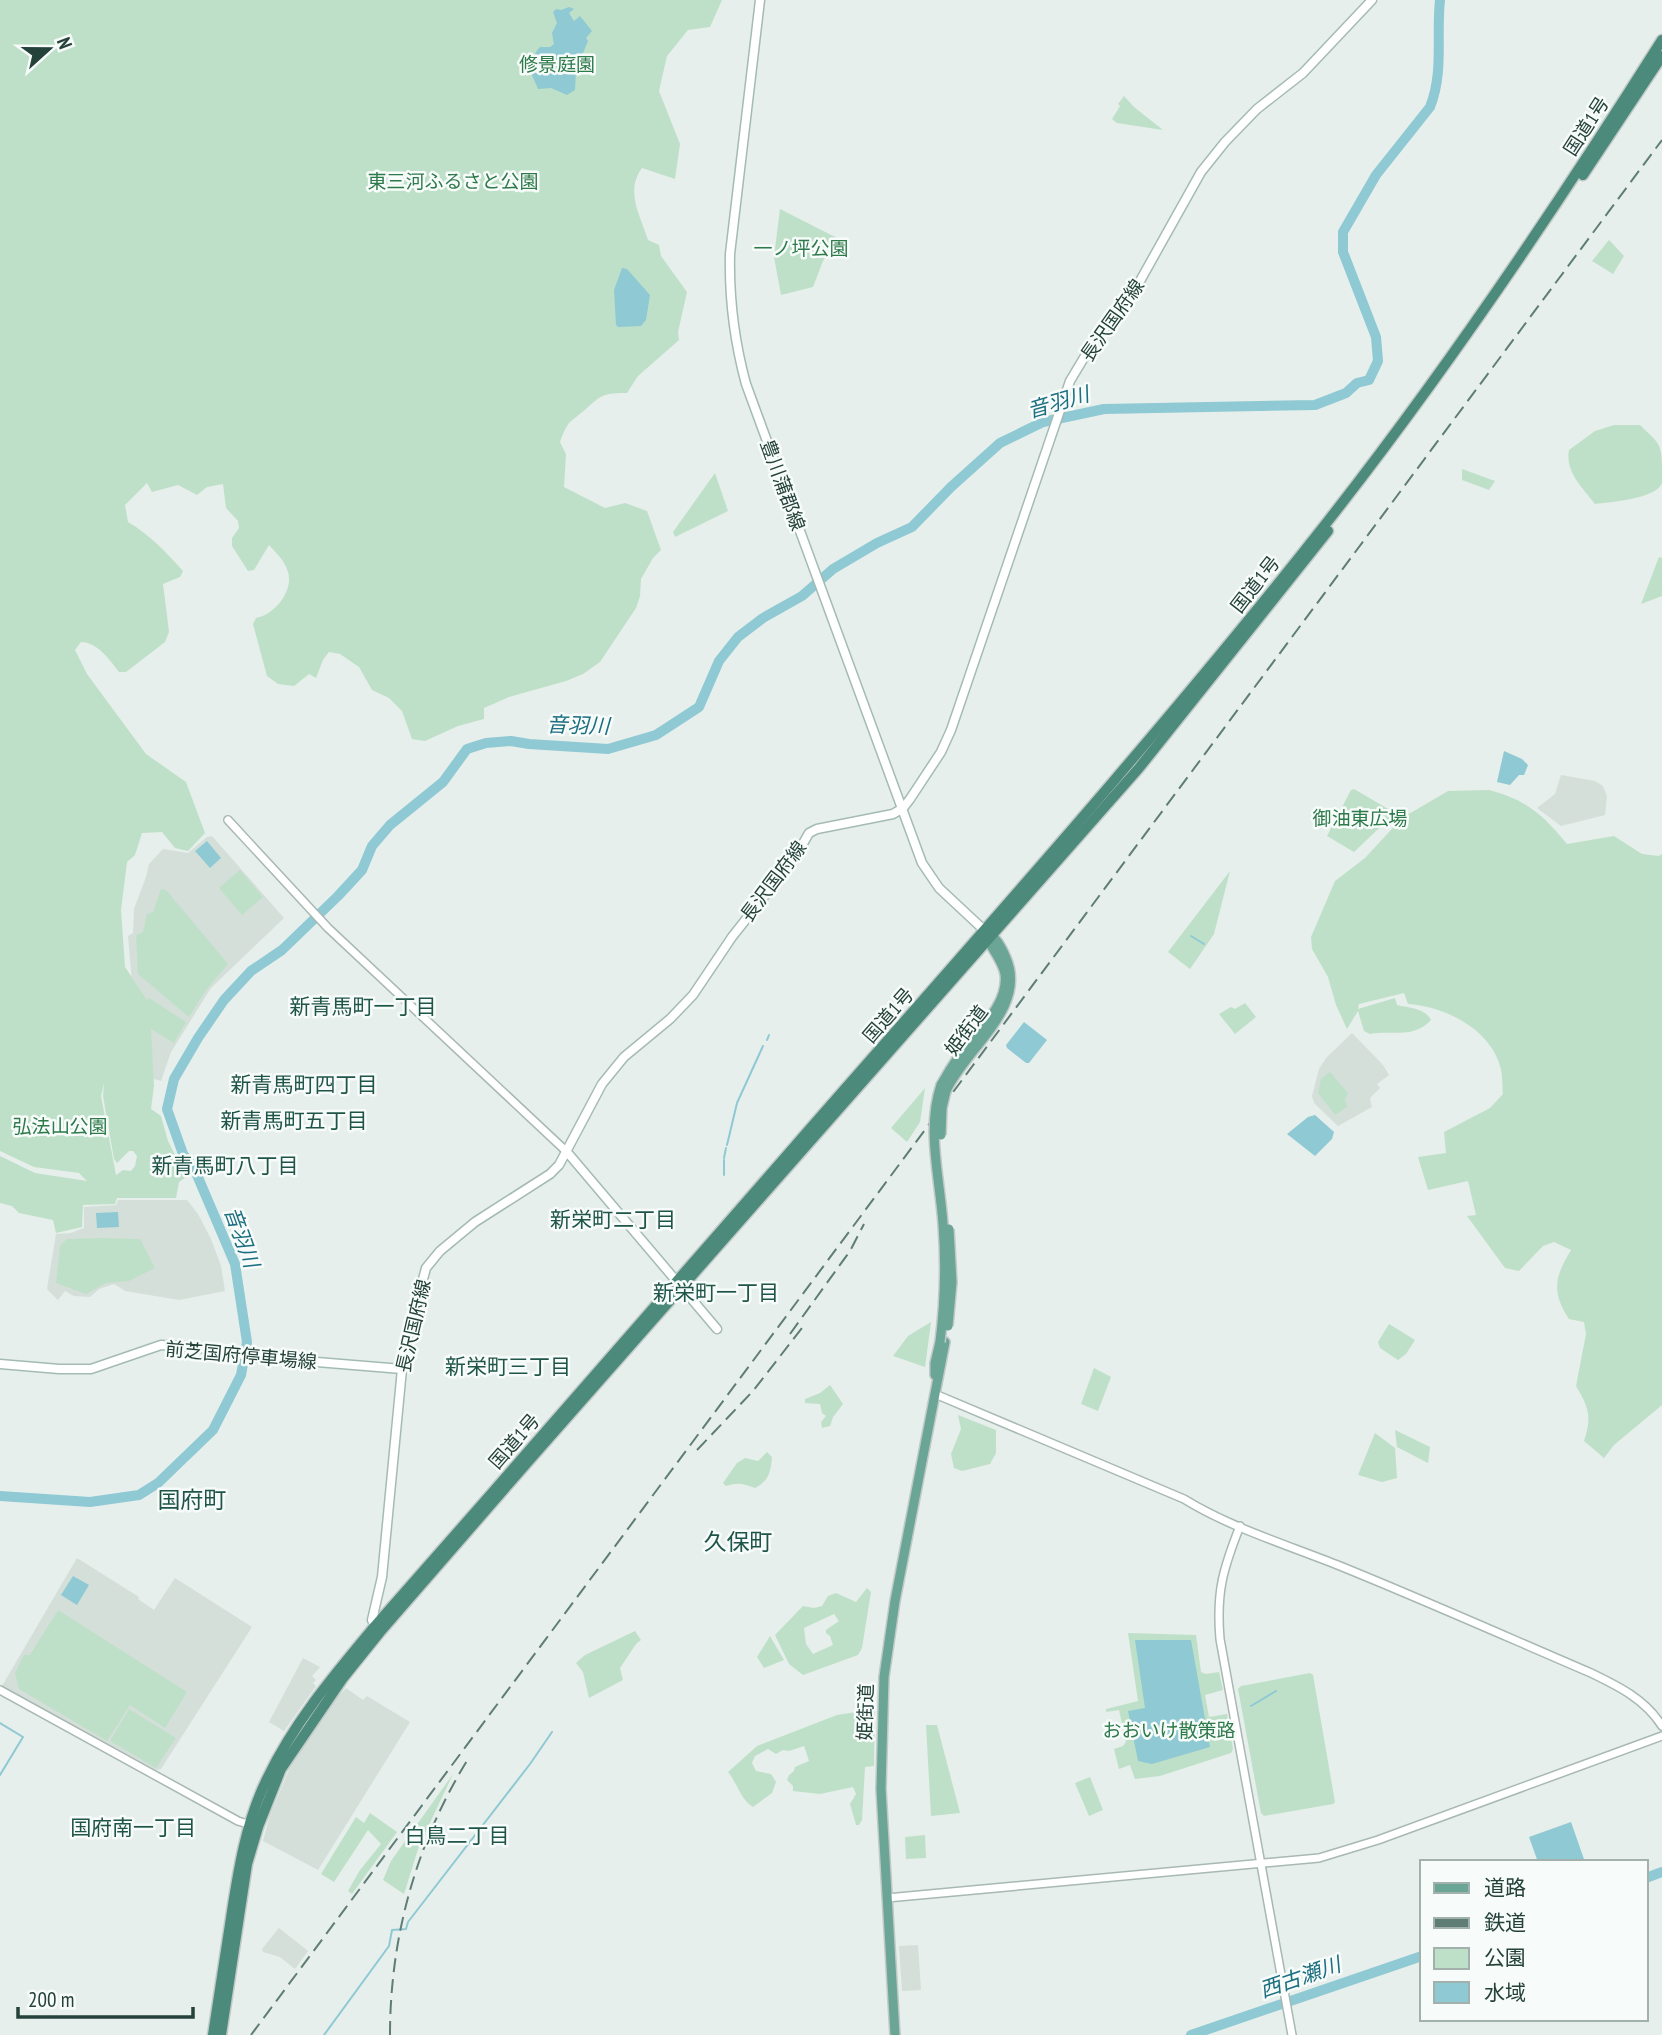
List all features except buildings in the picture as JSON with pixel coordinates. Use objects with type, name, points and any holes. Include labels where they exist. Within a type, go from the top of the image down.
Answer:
[{"type":"highway","name":"国道1号","points":[[988,935],[1164,724],[1349,493],[1488,304],[1662,40]]},
{"type":"highway","name":"国道1号","points":[[213,2035],[236,1887],[254,1826],[281,1769],[377,1629],[988,935],[1139,768],[1299,570],[1493,307],[1662,56]]},
{"type":"highway","name":"国道1号","points":[[221,2035],[254,1826]]},
{"type":"main road","name":"豊川蒲郡線","points":[[760,0],[730,254],[730,300],[738,354],[746,384],[919,855],[928,875],[988,935]]},
{"type":"main road","name":"長沢国府線","points":[[377,1629],[372,1620],[382,1577],[402,1369],[405,1347],[426,1268],[440,1251],[475,1222],[550,1174],[559,1165],[602,1084],[624,1057],[670,1019],[693,995],[732,936],[796,856],[809,833],[817,829],[893,814],[903,808],[941,752],[951,730],[1063,398],[1091,346],[1140,281],[1201,172],[1224,142],[1256,109],[1303,73],[1373,0]]},
{"type":"main road","name":"姫街道","points":[[895,2035],[881,1789],[884,1676],[895,1601],[935,1394],[935,1363],[943,1342],[946,1257],[936,1152],[937,1098],[941,1086],[961,1054],[995,1009],[1008,982],[1009,965],[1003,950],[988,935]]},
{"type":"main road","points":[[567,1152],[717,1329]]},
{"type":"main road","name":"前芝国府停車場線","points":[[0,1364],[91,1369],[161,1345],[195,1347],[256,1357],[402,1369]]},
{"type":"street","points":[[228,820],[328,928],[567,1152]]},
{"type":"street","points":[[935,1394],[1176,1496],[1240,1527],[1338,1565],[1591,1673],[1621,1687],[1639,1700],[1662,1726]]},
{"type":"street","points":[[1240,1527],[1224,1566],[1219,1591],[1219,1620],[1227,1685],[1293,2035]]},
{"type":"street","points":[[0,1690],[238,1821],[254,1826]]},
{"type":"street","points":[[887,1898],[1297,1862],[1339,1853],[1662,1736]]},
{"type":"shaded area","points":[[1561,775],[1595,781],[1603,786],[1607,796],[1605,815],[1561,826],[1537,808],[1555,794]]},
{"type":"shaded area","points":[[212,836],[284,918],[211,988],[171,1052],[161,1081],[140,1075],[128,936],[133,933],[134,909],[149,864],[163,849],[188,853]]},
{"type":"shaded area","points":[[1352,1033],[1383,1065],[1389,1075],[1377,1084],[1380,1088],[1370,1098],[1372,1107],[1338,1126],[1314,1103],[1312,1096],[1319,1069],[1326,1058]]},
{"type":"shaded area","points":[[118,1200],[187,1200],[211,1239],[221,1266],[225,1291],[179,1300],[125,1291],[114,1284],[99,1289],[90,1297],[74,1296],[65,1291],[58,1300],[47,1289],[56,1234],[71,1233],[84,1228],[84,1207],[116,1205]]},
{"type":"shaded area","points":[[77,1558],[139,1597],[138,1599],[154,1610],[175,1578],[252,1627],[161,1769],[156,1770],[2,1686]]},
{"type":"shaded area","points":[[303,1658],[320,1667],[312,1676],[316,1680],[313,1683],[316,1686],[284,1731],[269,1722]]},
{"type":"shaded area","points":[[346,1688],[363,1700],[367,1696],[410,1722],[318,1870],[263,1841],[270,1815],[291,1765],[330,1705]]},
{"type":"shaded area","points":[[279,1928],[308,1951],[295,1969],[280,1957],[263,1952],[262,1949]]},
{"type":"shaded area","points":[[918,1945],[921,1990],[902,1991],[899,1946]]},
{"type":"green space","points":[[0,0],[722,0],[710,27],[688,30],[667,56],[659,91],[680,144],[675,179],[642,168],[635,185],[638,212],[648,240],[659,245],[661,256],[687,292],[678,332],[679,340],[638,376],[627,393],[601,397],[573,419],[560,442],[566,454],[564,487],[605,508],[625,503],[647,511],[661,550],[641,579],[636,608],[600,662],[583,674],[509,697],[484,708],[484,719],[458,726],[425,741],[412,739],[402,711],[389,698],[372,690],[359,667],[340,654],[329,652],[316,678],[309,674],[294,686],[278,684],[267,676],[253,624],[256,618],[276,607],[285,594],[289,579],[283,561],[269,545],[254,570],[248,571],[232,546],[232,538],[239,528],[238,521],[226,508],[223,484],[207,487],[197,495],[178,485],[152,492],[147,483],[125,505],[128,522],[157,544],[183,571],[180,577],[163,584],[169,632],[165,642],[126,672],[119,672],[103,652],[92,645],[81,642],[75,650],[87,674],[146,754],[186,782],[205,833],[188,851],[175,848],[162,832],[142,833],[135,855],[127,862],[121,910],[125,967],[147,1000],[149,998],[186,1022],[174,1043],[151,1029],[154,1086],[151,1109],[161,1116],[168,1141],[186,1177],[179,1182],[176,1198],[117,1198],[115,1204],[83,1205],[82,1227],[56,1233],[53,1220],[19,1213],[12,1206],[0,1203],[0,1156],[35,1173],[87,1181],[79,1173],[34,1167],[0,1151]],"holes":[[[104,1083],[103,1096],[114,1159],[117,1163],[129,1151],[133,1151],[137,1156],[131,1171],[123,1170],[116,1175],[101,1096]]]},
{"type":"green space","points":[[1124,96],[1163,130],[1117,123],[1112,119]]},
{"type":"green space","name":"一ノ坪公園","points":[[780,209],[837,238],[823,261],[813,287],[781,295],[774,257]]},
{"type":"green space","points":[[1609,240],[1624,256],[1613,274],[1592,261]]},
{"type":"green space","points":[[1614,425],[1640,425],[1654,439],[1661,452],[1662,483],[1651,493],[1642,496],[1595,504],[1572,472],[1569,450],[1595,431]]},
{"type":"green space","points":[[1462,469],[1495,481],[1489,490],[1462,480]]},
{"type":"green space","points":[[715,473],[728,511],[675,537],[673,532]]},
{"type":"green space","points":[[1659,557],[1662,558],[1662,596],[1641,604]]},
{"type":"green space","name":"御油東広場","points":[[1354,789],[1395,813],[1354,852],[1327,836],[1351,790]]},
{"type":"green space","points":[[1489,790],[1514,799],[1533,810],[1567,844],[1614,836],[1642,854],[1662,854],[1662,1405],[1614,1445],[1604,1458],[1584,1441],[1588,1413],[1576,1386],[1586,1334],[1584,1322],[1569,1319],[1559,1300],[1557,1284],[1561,1268],[1571,1250],[1554,1242],[1543,1246],[1519,1271],[1505,1268],[1467,1216],[1476,1215],[1468,1181],[1428,1190],[1418,1157],[1446,1153],[1444,1132],[1490,1108],[1503,1094],[1501,1069],[1495,1053],[1476,1031],[1464,1022],[1436,1009],[1408,1004],[1404,993],[1359,1004],[1358,1009],[1395,998],[1397,1005],[1425,1013],[1431,1020],[1424,1026],[1410,1032],[1370,1034],[1364,1031],[1358,1011],[1347,1029],[1328,977],[1312,949],[1311,937],[1335,881],[1365,858],[1402,818],[1448,791]]},
{"type":"green space","points":[[240,870],[263,897],[242,915],[219,888]]},
{"type":"green space","points":[[1230,871],[1214,934],[1190,969],[1168,952]]},
{"type":"green space","points":[[161,889],[166,890],[228,964],[206,990],[189,1017],[138,974],[136,935],[143,932],[147,914],[153,912]]},
{"type":"green space","points":[[1245,1003],[1256,1017],[1235,1034],[1219,1014]]},
{"type":"green space","points":[[1330,1072],[1348,1093],[1345,1100],[1347,1107],[1335,1115],[1318,1093],[1321,1079]]},
{"type":"green space","points":[[925,1088],[920,1122],[907,1142],[891,1128]]},
{"type":"green space","points":[[67,1239],[140,1239],[155,1268],[129,1281],[106,1283],[86,1294],[56,1283],[60,1246]]},
{"type":"green space","points":[[931,1322],[925,1367],[893,1356],[908,1336]]},
{"type":"green space","points":[[1389,1324],[1415,1340],[1406,1354],[1398,1360],[1380,1348],[1378,1342]]},
{"type":"green space","points":[[1094,1368],[1111,1377],[1098,1411],[1081,1404]]},
{"type":"green space","points":[[830,1385],[843,1404],[830,1426],[822,1428],[821,1422],[826,1416],[822,1413],[820,1404],[805,1403],[805,1399]]},
{"type":"green space","points":[[958,1415],[996,1430],[996,1453],[990,1464],[962,1471],[954,1468],[951,1454],[961,1429]]},
{"type":"green space","points":[[1395,1430],[1430,1447],[1428,1463],[1397,1447]]},
{"type":"green space","points":[[1375,1433],[1395,1448],[1397,1478],[1382,1482],[1358,1475]]},
{"type":"green space","points":[[767,1452],[772,1457],[771,1467],[760,1485],[755,1488],[741,1484],[726,1486],[723,1483],[737,1463],[745,1458],[758,1461]]},
{"type":"green space","points":[[867,1588],[871,1592],[862,1648],[858,1655],[803,1675],[789,1664],[775,1635],[803,1606],[822,1606],[828,1596],[836,1593],[856,1602]],"holes":[[[834,1614],[839,1621],[826,1630],[833,1645],[813,1654],[806,1644],[804,1628]]]},
{"type":"green space","points":[[58,1610],[187,1692],[165,1728],[130,1705],[107,1741],[19,1689],[15,1673],[24,1655],[30,1655]]},
{"type":"green space","points":[[635,1631],[641,1640],[620,1668],[623,1680],[589,1698],[583,1672],[576,1663],[585,1655]]},
{"type":"green space","name":"おおいけ散策路","points":[[1128,1633],[1196,1635],[1201,1672],[1219,1672],[1223,1690],[1205,1695],[1209,1717],[1227,1714],[1233,1749],[1231,1753],[1160,1776],[1135,1779],[1130,1765],[1119,1769],[1114,1749],[1126,1742],[1119,1710],[1106,1712],[1106,1709],[1138,1701]]},
{"type":"green space","points":[[770,1636],[784,1660],[764,1668],[757,1657]]},
{"type":"green space","points":[[1310,1673],[1313,1675],[1335,1802],[1264,1816],[1261,1813],[1238,1689],[1241,1686]]},
{"type":"green space","points":[[129,1709],[176,1738],[156,1768],[110,1741]]},
{"type":"green space","points":[[875,1709],[874,1766],[865,1767],[862,1820],[859,1825],[856,1825],[850,1804],[856,1794],[853,1787],[820,1794],[793,1791],[793,1786],[787,1780],[795,1767],[809,1761],[804,1746],[776,1754],[768,1749],[755,1756],[752,1763],[756,1771],[771,1774],[776,1782],[772,1793],[753,1807],[745,1800],[728,1772],[757,1746],[837,1715]]},
{"type":"green space","points":[[926,1725],[937,1725],[960,1813],[931,1816]]},
{"type":"green space","points":[[453,1774],[419,1846],[404,1894],[383,1880],[391,1861]]},
{"type":"green space","points":[[1090,1777],[1103,1810],[1089,1816],[1075,1783]]},
{"type":"green space","points":[[370,1813],[397,1832],[352,1894],[348,1891],[360,1870],[381,1844],[368,1830],[334,1882],[321,1874],[356,1817],[364,1823]]},
{"type":"green space","points":[[925,1835],[926,1858],[906,1859],[905,1837]]},
{"type":"water","points":[[569,7],[574,9],[569,13],[574,21],[580,16],[592,31],[586,38],[588,41],[576,70],[575,90],[567,95],[551,88],[538,89],[531,73],[534,57],[540,47],[554,44],[552,33],[557,23],[553,12]]},
{"type":"water","points":[[622,268],[627,269],[650,295],[646,320],[641,326],[616,325],[614,290]]},
{"type":"water","points":[[1504,751],[1522,759],[1528,765],[1524,775],[1519,775],[1510,785],[1497,782]]},
{"type":"water","points":[[207,841],[221,858],[210,868],[195,851]]},
{"type":"water","points":[[1024,1022],[1047,1040],[1029,1063],[1006,1045]]},
{"type":"water","points":[[1315,1115],[1334,1132],[1332,1139],[1315,1156],[1287,1134],[1308,1117]]},
{"type":"water","points":[[118,1212],[119,1227],[97,1228],[96,1213]]},
{"type":"water","points":[[73,1576],[89,1585],[77,1605],[61,1595]]},
{"type":"water","name":"おおいけ散策路","points":[[1135,1640],[1191,1640],[1210,1747],[1152,1764],[1138,1761],[1128,1711],[1145,1708]]},
{"type":"water","points":[[1571,1822],[1584,1860],[1537,1860],[1529,1837]]},
{"type":"waterway","name":"音羽川","points":[[0,1496],[90,1502],[139,1495],[158,1483],[213,1430],[241,1375],[247,1342],[235,1264],[194,1168],[183,1154],[167,1109],[174,1079],[224,1000],[251,971],[282,950],[338,896],[362,870],[372,846],[390,825],[443,782],[467,749],[486,743],[511,741],[608,749],[656,735],[699,707],[719,661],[738,637],[763,618],[802,596],[833,569],[877,543],[912,527],[1000,443],[1043,422],[1104,409],[1315,405],[1346,393],[1357,383],[1369,380],[1378,361],[1376,337],[1343,252],[1343,232],[1376,175],[1430,107],[1437,81],[1440,0]]},
{"type":"waterway","points":[[1191,936],[1204,944]]},
{"type":"waterway","points":[[767,1040],[769,1035]]},
{"type":"waterway","points":[[727,1145],[737,1103],[763,1046]]},
{"type":"waterway","points":[[724,1158],[726,1148]]},
{"type":"waterway","points":[[724,1160],[724,1175]]},
{"type":"waterway","points":[[1251,1706],[1276,1691]]},
{"type":"waterway","points":[[0,1723],[23,1737],[0,1775]]},
{"type":"waterway","points":[[324,2035],[389,1946],[392,1930],[406,1929],[408,1922],[552,1732]]},
{"type":"waterway","name":"西古瀬川","points":[[1648,1877],[1662,1872]]},
{"type":"waterway","name":"西古瀬川","points":[[1191,2035],[1420,1957]]},
{"type":"railway","points":[[251,2035],[1662,140]]},
{"type":"railway","points":[[790,1334],[850,1251],[864,1224]]},
{"type":"railway","points":[[697,1450],[753,1391],[802,1328]]},
{"type":"railway","points":[[390,2035],[395,1961],[410,1890],[435,1821],[470,1756]]},
{"type":"district","name":"新青馬町一丁目","points":[[363,1006]]},
{"type":"district","name":"新青馬町四丁目","points":[[304,1084]]},
{"type":"district","name":"新青馬町五丁目","points":[[294,1120]]},
{"type":"district","name":"新青馬町八丁目","points":[[225,1165]]},
{"type":"district","name":"新栄町二丁目","points":[[613,1219]]},
{"type":"district","name":"新栄町一丁目","points":[[716,1292]]},
{"type":"district","name":"新栄町三丁目","points":[[508,1366]]},
{"type":"district","name":"国府町","points":[[192,1499]]},
{"type":"district","name":"久保町","points":[[738,1541]]},
{"type":"district","name":"国府南一丁目","points":[[133,1827]]},
{"type":"district","name":"白鳥二丁目","points":[[457,1835]]},
{"type":"park label","name":"修景庭園","points":[[557,64]]},
{"type":"park label","name":"東三河ふるさと公園","points":[[453,181]]},
{"type":"park label","name":"弘法山公園","points":[[60,1126]]}]
